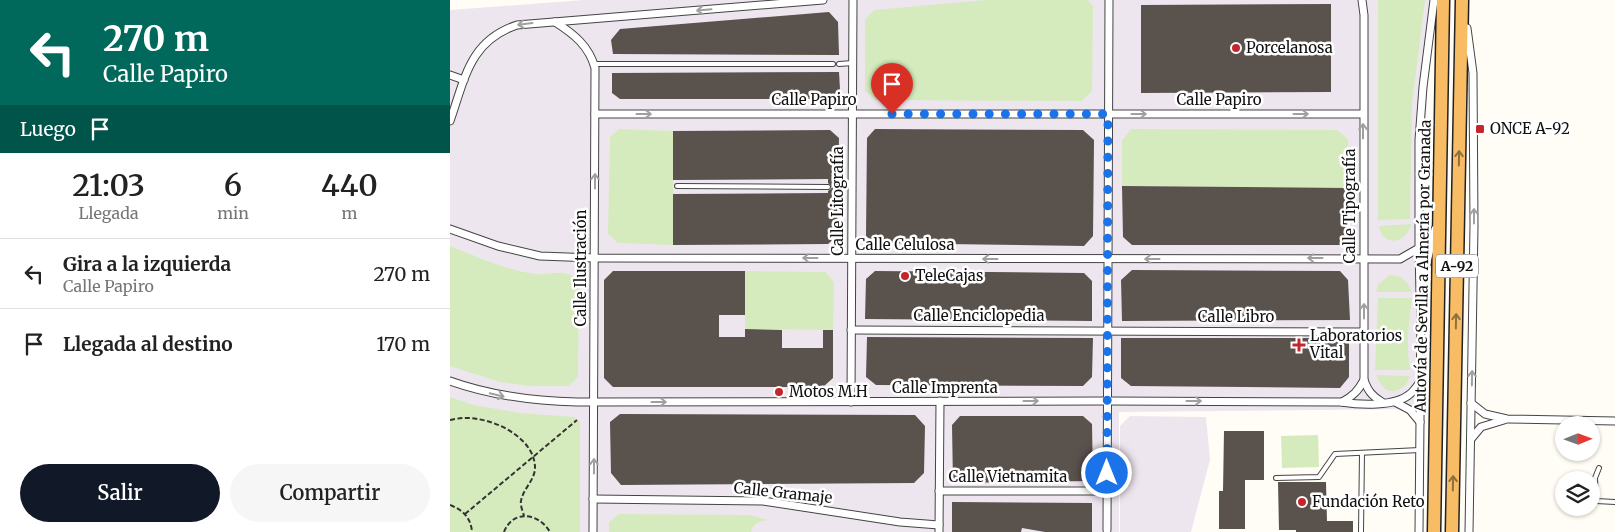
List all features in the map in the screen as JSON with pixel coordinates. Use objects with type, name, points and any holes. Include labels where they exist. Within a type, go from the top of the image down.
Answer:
[{"type":"highway","name":"Autovía de Sevilla a Almería por Granada","points":[[1434,532],[1443,0]]},
{"type":"highway","name":"A-92","points":[[1452,532],[1462,0]]},
{"type":"street","points":[[450,121],[472,60],[483,45],[505,29],[517,25],[822,0]]},
{"type":"street","name":"Calle Litografía","points":[[851,402],[853,0]]},
{"type":"street","points":[[1107,530],[1109,0]]},
{"type":"street","name":"Calle Tipografía","points":[[1362,0],[1364,14],[1364,380]]},
{"type":"street","points":[[1421,310],[1419,285],[1419,140],[1423,86],[1434,0]]},
{"type":"street","points":[[1462,0],[1472,73],[1474,226],[1469,532]]},
{"type":"street","name":"Calle Ilustración","points":[[555,22],[574,34],[587,48],[595,68],[594,532]]},
{"type":"street","points":[[450,75],[464,80]]},
{"type":"street","name":"Calle Papiro","points":[[595,114],[1363,114]]},
{"type":"street","points":[[1420,532],[1421,310],[1425,270],[1440,207]]},
{"type":"street","name":"Calle Celulosa","points":[[450,229],[498,246],[540,256],[594,258],[1400,259],[1419,248]]},
{"type":"street","name":"Calle Enciclopedia","points":[[851,330],[1107,331]]},
{"type":"street","name":"Calle Libro","points":[[1107,331],[1364,332]]},
{"type":"street","points":[[1341,402],[1352,396],[1364,380]]},
{"type":"street","points":[[1364,380],[1368,391],[1382,402]]},
{"type":"street","name":"Calle Imprenta","points":[[450,381],[503,396],[541,401],[1341,402],[1356,405],[1394,402]]},
{"type":"street","points":[[1394,402],[1410,394],[1420,382]]},
{"type":"street","points":[[939,529],[940,401]]},
{"type":"street","points":[[1394,402],[1410,410],[1420,422]]},
{"type":"street","points":[[1471,403],[1485,414],[1507,419],[1615,421]]},
{"type":"street","points":[[1471,439],[1481,428],[1507,419]]},
{"type":"street","name":"Calle Vietnamita","points":[[939,490],[1107,491]]},
{"type":"street","name":"Calle Gramaje","points":[[594,499],[763,502],[939,529]]},
{"type":"lane","points":[[839,64],[853,63]]},
{"type":"lane","points":[[594,64],[834,64]]},
{"type":"lane","points":[[838,186],[852,181]]},
{"type":"lane","points":[[677,186],[828,187]]},
{"type":"lane","points":[[1276,478],[1319,477],[1335,454],[1420,450]]},
{"type":"lane","points":[[1361,532],[1362,453]]},
{"type":"lane","points":[[1599,468],[1596,478],[1596,502],[1615,502]]},
{"type":"path","points":[[450,420],[476,419],[504,427],[527,446],[535,468],[534,477],[521,501],[524,516]]},
{"type":"path","points":[[465,514],[577,420]]},
{"type":"path","points":[[450,505],[465,514],[469,520],[472,532]]},
{"type":"path","points":[[504,532],[513,520],[524,516],[532,516],[539,520],[546,525],[550,532]]},
{"type":"shaded area","points":[[584,0],[1431,0],[1414,409],[1119,412],[1119,532],[1021,532],[964,526],[963,532],[450,532],[450,10]]},
{"type":"shaded area","points":[[1130,416],[1206,417],[1210,460],[1191,532],[1120,532],[1120,426]]},
{"type":"green space","points":[[986,0],[1088,0],[1093,6],[1092,91],[1082,101],[875,100],[865,91],[865,20],[874,10]]},
{"type":"green space","points":[[1378,0],[1425,0],[1412,104],[1410,219],[1378,220]]},
{"type":"green space","points":[[619,129],[673,131],[673,245],[618,243],[608,234],[610,137]]},
{"type":"green space","points":[[1131,129],[1337,130],[1348,139],[1349,188],[1122,186],[1122,141]]},
{"type":"green space","points":[[1411,224],[1404,236],[1394,241],[1385,238],[1379,226]]},
{"type":"green space","points":[[450,246],[492,263],[513,269],[535,274],[564,273],[574,277],[579,282],[578,377],[569,386],[530,386],[500,382],[450,366]]},
{"type":"green space","points":[[745,271],[825,272],[834,282],[833,330],[745,329]]},
{"type":"green space","points":[[1389,275],[1404,279],[1412,292],[1376,292],[1378,285]]},
{"type":"green space","points":[[1378,298],[1412,298],[1408,343],[1410,370],[1375,370]]},
{"type":"green space","points":[[1376,375],[1410,376],[1406,385],[1401,389],[1388,391]]},
{"type":"green space","points":[[450,397],[473,405],[520,413],[574,417],[580,422],[580,532],[450,532]]},
{"type":"green space","points":[[1318,435],[1319,467],[1282,468],[1281,436]]},
{"type":"green space","points":[[619,514],[750,515],[768,520],[757,523],[753,526],[751,532],[609,532],[609,522]]},
{"type":"building","name":"Porcelanosa","points":[[1331,4],[1331,92],[1141,93],[1141,5]]},
{"type":"building","points":[[829,12],[838,22],[839,55],[613,54],[611,40],[620,29]]},
{"type":"building","points":[[839,72],[840,89],[829,99],[620,99],[612,93],[612,73]]},
{"type":"building","points":[[875,129],[1083,130],[1094,140],[1093,236],[1084,246],[875,243],[866,236],[867,138]]},
{"type":"building","points":[[830,130],[839,138],[838,183],[834,187],[838,191],[837,236],[828,244],[673,245],[673,194],[828,193],[832,187],[828,183],[828,179],[673,180],[673,131]]},
{"type":"building","points":[[1122,186],[1349,188],[1349,237],[1341,245],[1132,245],[1123,237]]},
{"type":"building","points":[[1132,270],[1340,271],[1348,280],[1350,320],[1122,321],[1121,280]]},
{"type":"building","points":[[613,271],[745,271],[745,315],[719,315],[719,337],[745,337],[745,329],[782,330],[782,348],[823,348],[823,330],[833,330],[833,378],[823,387],[613,387],[604,378],[604,280]]},
{"type":"building","points":[[875,271],[1084,273],[1092,281],[1092,321],[865,319],[866,279]]},
{"type":"building","points":[[867,337],[1093,338],[1092,377],[1083,386],[876,385],[866,377]]},
{"type":"building","points":[[1121,338],[1349,338],[1349,377],[1340,388],[1131,386],[1121,378]]},
{"type":"building","points":[[620,414],[915,415],[925,426],[924,473],[914,483],[621,485],[611,473],[610,422]]},
{"type":"building","points":[[960,416],[1083,416],[1092,424],[1093,481],[953,483],[952,425]]},
{"type":"building","points":[[1224,431],[1264,431],[1264,480],[1245,480],[1245,529],[1219,529],[1219,491],[1223,491]]},
{"type":"building","name":"Fundación Reto","points":[[1278,482],[1326,482],[1327,521],[1353,521],[1353,532],[1296,532],[1296,530],[1279,530]]},
{"type":"building","points":[[952,502],[1092,503],[1092,532],[1045,532],[1022,528],[1021,532],[952,532]]},
{"type":"place","name":"Porcelanosa","points":[[1236,48]]},
{"type":"place","name":"ONCE A-92","points":[[1480,129]]},
{"type":"place","name":"TeleCajas","points":[[905,276]]},
{"type":"place","name":"Laboratorios Vital","points":[[1299,345]]},
{"type":"place","name":"Motos M.H","points":[[779,392]]},
{"type":"place","name":"Fundación Reto","points":[[1302,502]]},
{"type":"route","points":[[892,114],[1108,114],[1107,473]]}]
